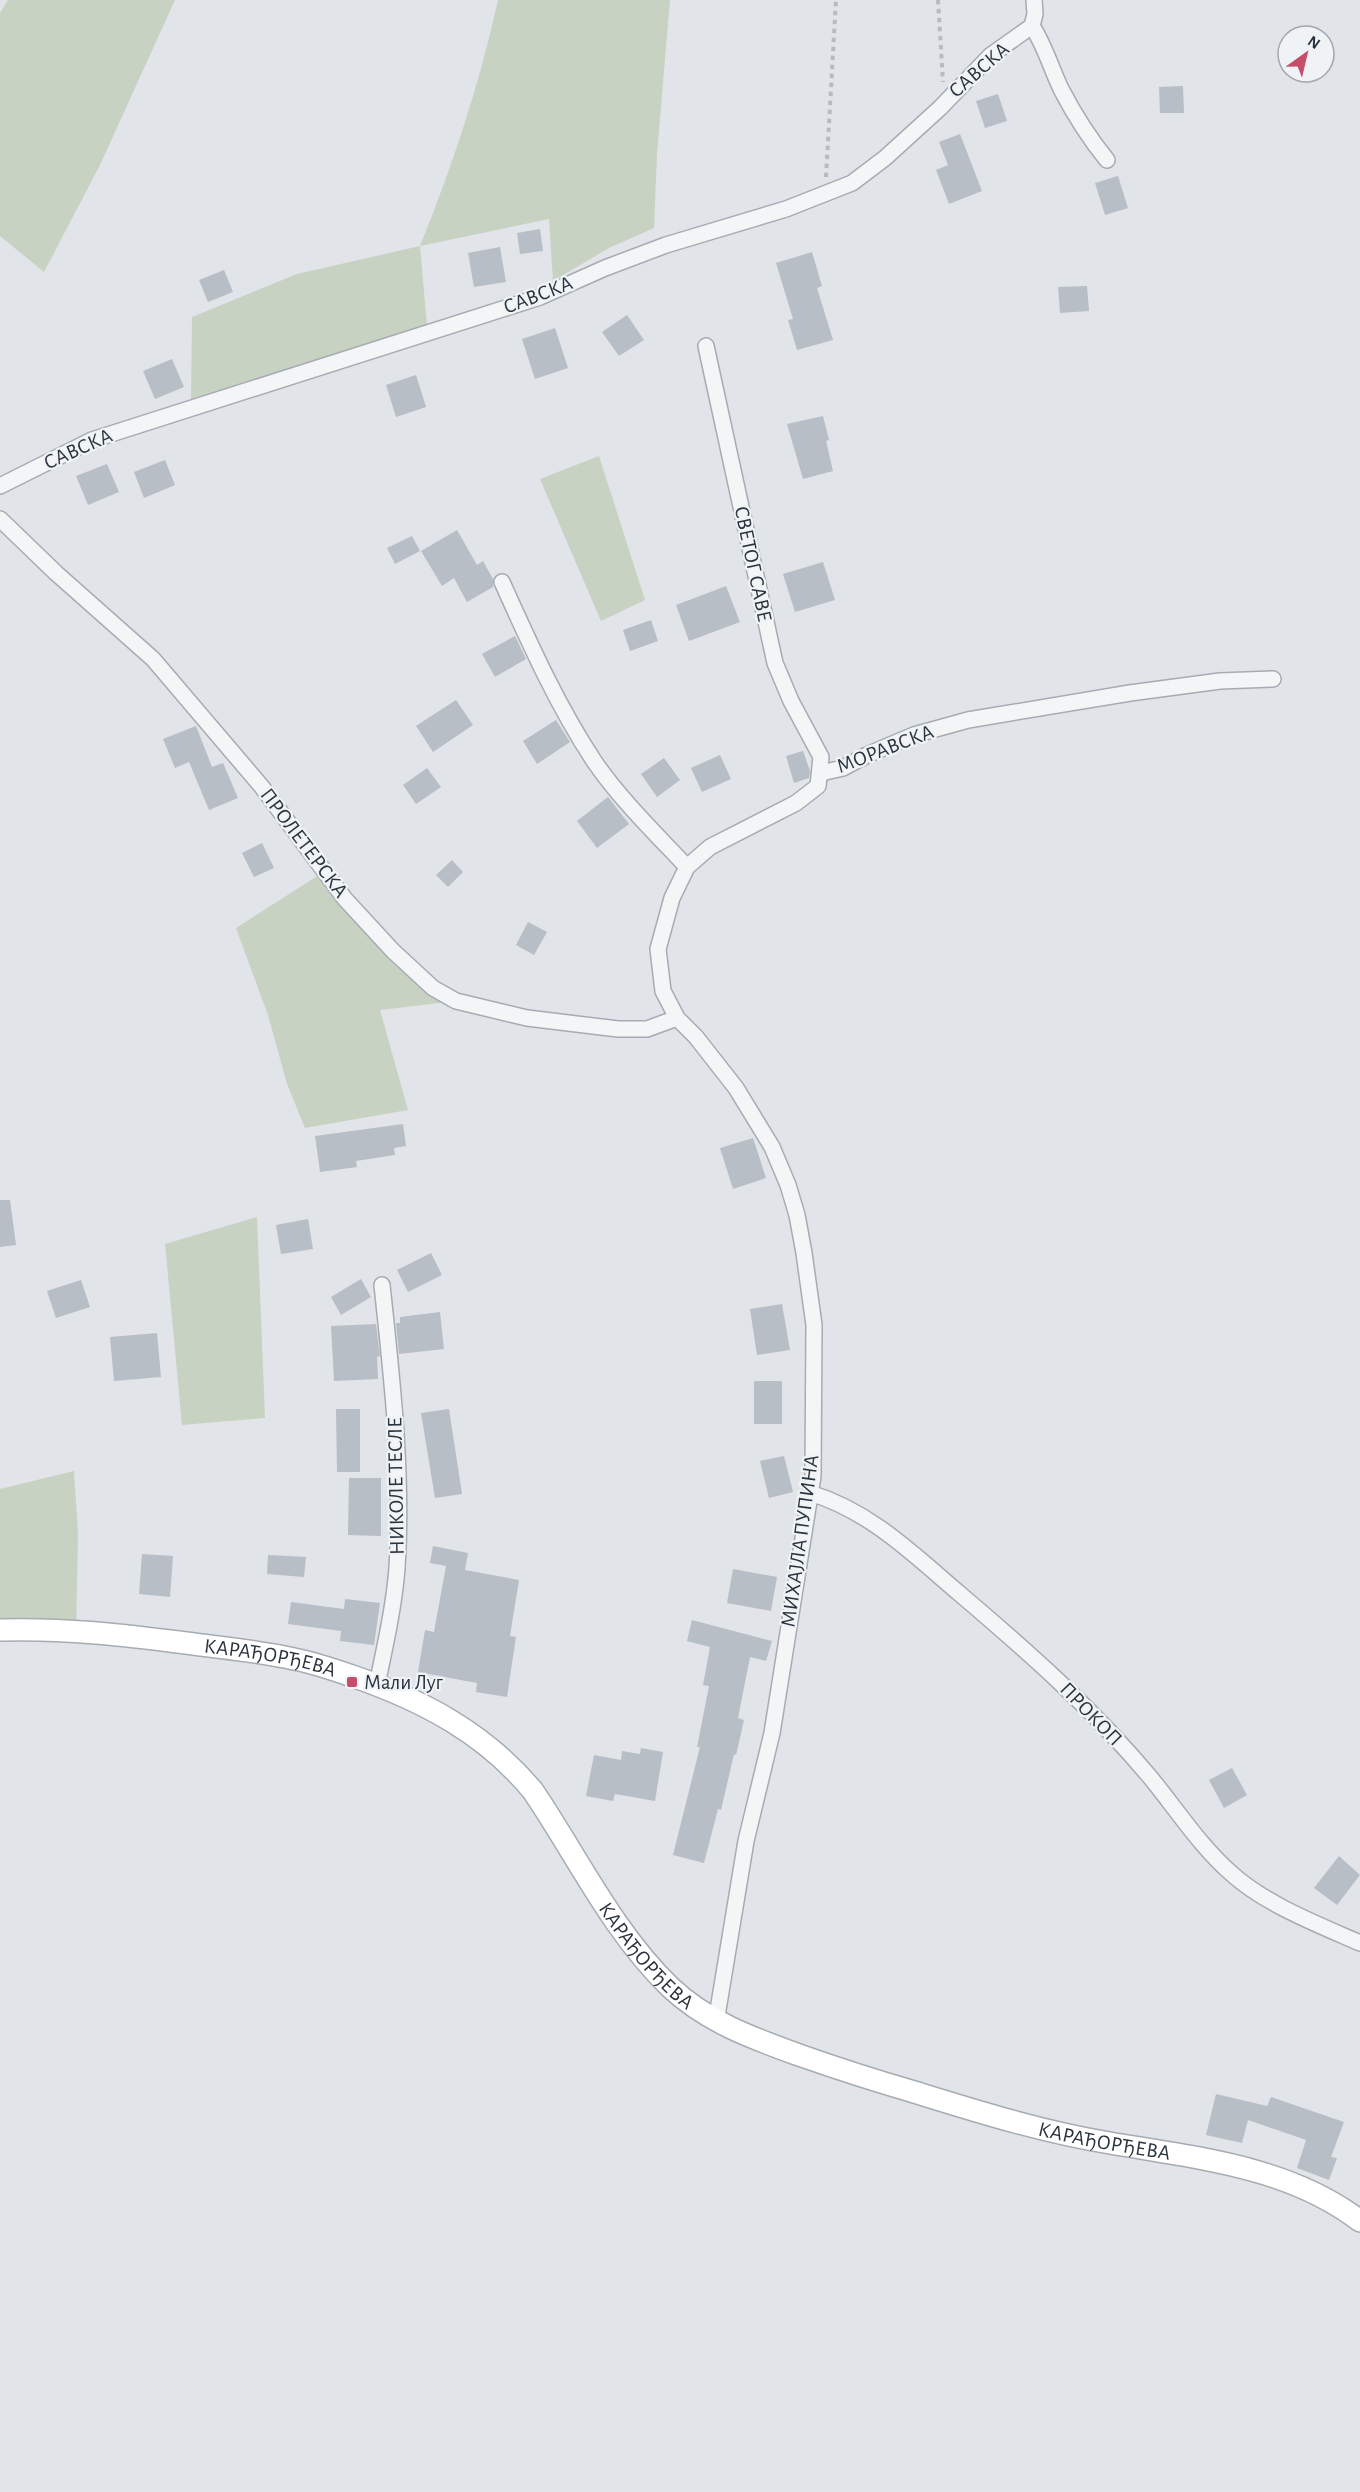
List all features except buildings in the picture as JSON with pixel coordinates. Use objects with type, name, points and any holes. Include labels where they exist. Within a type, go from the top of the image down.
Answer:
[{"type":"street","points":[[1032,26],[1035,14],[1034,0]]},
{"type":"street","name":"САВСКА","points":[[0,486],[92,440],[540,297],[605,268],[666,245],[825,196],[862,176],[913,132],[991,55],[1032,26],[1042,42],[1062,90],[1090,139],[1107,159]]},
{"type":"street","name":"СВЕТОГ САВЕ","points":[[706,346],[775,663],[791,701],[821,757],[821,773]]},
{"type":"street","name":"ПРОЛЕТЕРСКА","points":[[0,519],[56,573],[153,659],[255,779],[345,899],[393,951],[433,988],[456,1001],[527,1018],[627,1029],[646,1029],[677,1018]]},
{"type":"street","points":[[502,582],[529,642],[594,761],[650,828],[687,867]]},
{"type":"street","name":"МОРАВСКА","points":[[677,1018],[663,991],[658,949],[672,898],[687,867],[710,847],[796,803],[818,786],[821,773],[843,768],[914,735],[968,720],[1130,693],[1220,681],[1273,679]]},
{"type":"street","name":"МИХАЈЛА ПУПИНА","points":[[677,1018],[696,1037],[736,1088],[772,1148],[788,1185],[797,1215],[814,1325],[813,1476],[772,1733],[746,1841],[716,2022]]},
{"type":"street","name":"НИКОЛЕ ТЕСЛЕ","points":[[377,1685],[391,1621],[397,1568],[399,1498],[396,1421],[382,1285]]},
{"type":"street","name":"ПРОКОП","points":[[810,1493],[831,1499],[858,1512],[894,1538],[1028,1651],[1114,1737],[1150,1777],[1185,1823],[1233,1876],[1273,1902],[1360,1943]]},
{"type":"street","name":"КАРАЂОРЂЕВА","points":[[0,1630],[44,1629],[106,1633],[275,1655],[314,1664],[377,1685],[443,1715],[482,1740],[507,1761],[533,1791],[642,1957],[672,1989],[699,2012],[716,2022],[773,2046],[854,2074],[1003,2118],[1067,2135],[1209,2160],[1272,2176],[1316,2193],[1360,2221]]},
{"type":"path","points":[[825,196],[836,0]]},
{"type":"path","points":[[938,0],[944,101]]},
{"type":"green space","points":[[8,0],[175,0],[100,165],[44,272],[0,236],[0,13]]},
{"type":"green space","points":[[498,0],[670,0],[657,155],[654,228],[609,248],[553,281],[549,219],[420,246],[464,124]]},
{"type":"green space","points":[[420,246],[427,326],[191,402],[192,317],[297,274]]},
{"type":"green space","points":[[599,456],[645,600],[601,621],[540,479]]},
{"type":"green space","points":[[325,871],[345,899],[456,1001],[380,1010],[408,1110],[305,1128],[287,1084],[268,1015],[236,928]]},
{"type":"green space","points":[[257,1217],[265,1418],[182,1425],[165,1244]]},
{"type":"green space","points":[[74,1471],[78,1534],[76,1631],[0,1630],[0,1489]]},
{"type":"place","name":"Мали Луг","points":[[352,1682]]}]
